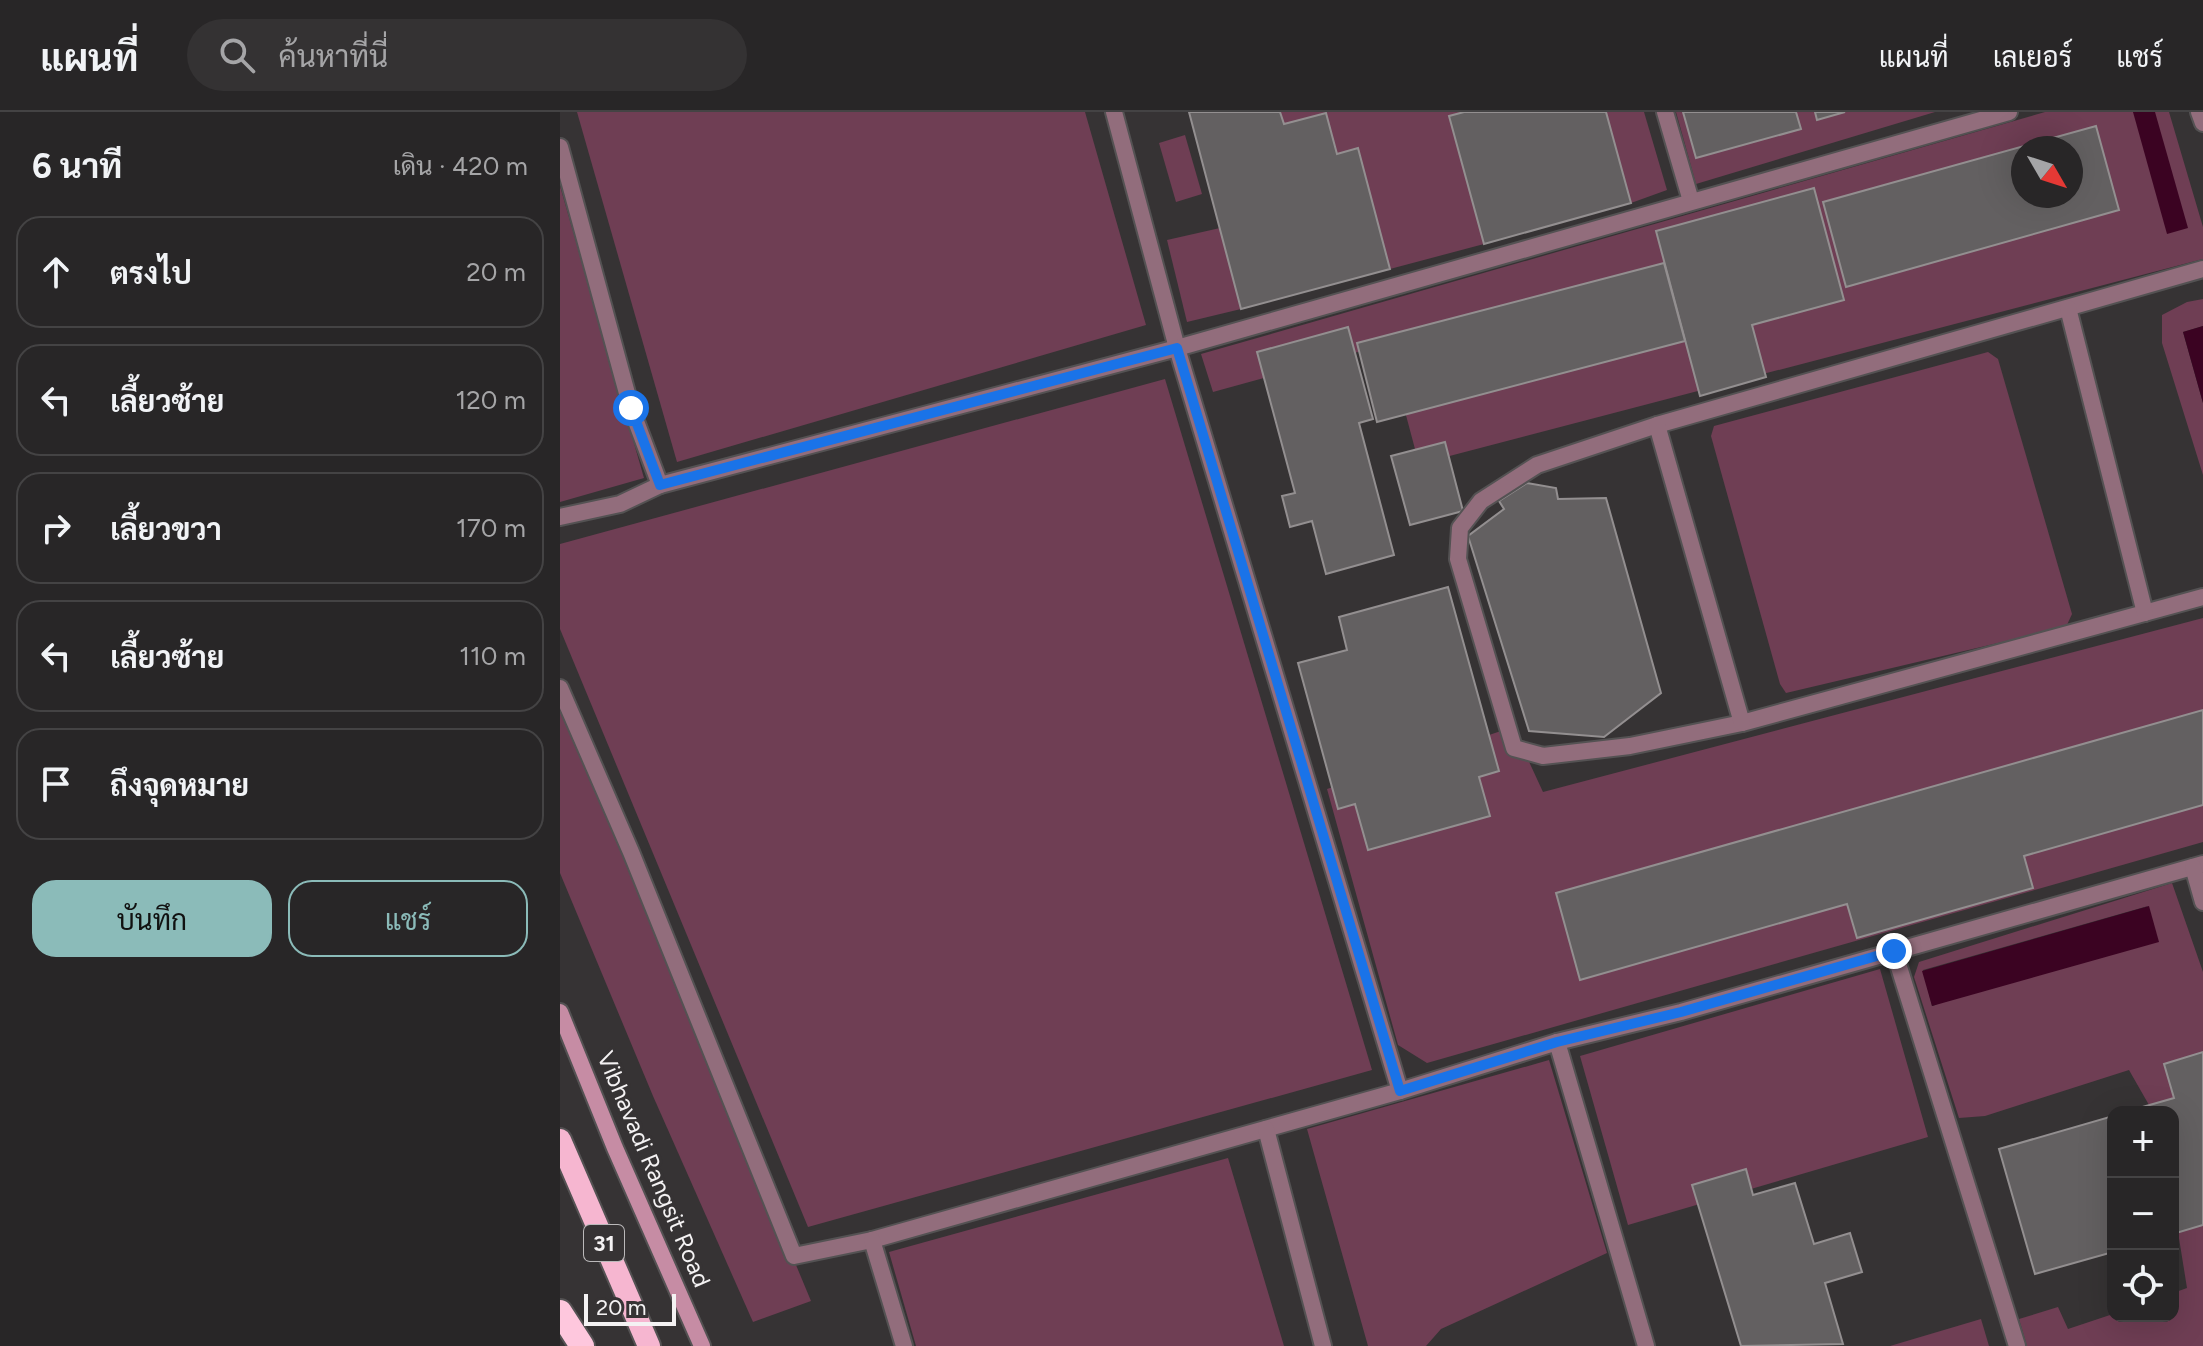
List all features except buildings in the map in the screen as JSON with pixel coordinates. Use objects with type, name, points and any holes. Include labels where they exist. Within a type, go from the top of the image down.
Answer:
[{"type":"highway","name":"31","points":[[560,1140],[649,1346]]},
{"type":"highway","points":[[560,1312],[582,1346]]},
{"type":"main road","name":"Vibhavadi Rangsit Road","points":[[560,1012],[615,1148],[702,1346]]},
{"type":"lane","points":[[1114,112],[1177,348],[1400,1091]]},
{"type":"lane","points":[[1665,112],[1691,201]]},
{"type":"lane","points":[[560,517],[620,504],[660,485],[1177,348],[2009,112]]},
{"type":"lane","points":[[2199,112],[2203,123]]},
{"type":"lane","points":[[560,147],[631,408],[660,485]]},
{"type":"lane","points":[[2203,269],[1657,425],[1537,465],[1481,501],[1460,528],[1458,559],[1514,748],[1543,756],[1630,746],[1742,723],[2203,597]]},
{"type":"lane","points":[[2068,308],[2145,613]]},
{"type":"lane","points":[[1657,425],[1742,723]]},
{"type":"lane","points":[[560,688],[631,852],[794,1256],[872,1240],[1400,1091],[1557,1042],[1681,1012],[2198,866],[2203,902]]},
{"type":"lane","points":[[1894,951],[2017,1346]]},
{"type":"lane","points":[[1557,1042],[1646,1346]]},
{"type":"lane","points":[[1266,1129],[1323,1346]]},
{"type":"lane","points":[[872,1240],[904,1346]]},
{"type":"shaded area","points":[[577,112],[1085,112],[1146,325],[677,462]]},
{"type":"shaded area","points":[[1280,112],[1464,112],[1449,117],[1484,244],[1390,269],[1358,149],[1337,154],[1326,113],[1284,124]]},
{"type":"shaded area","points":[[1606,112],[1644,112],[1667,190],[1631,203]]},
{"type":"shaded area","points":[[1676,112],[1935,112],[1696,184]]},
{"type":"shaded area","points":[[2045,112],[2169,112],[2203,227],[2203,259],[1419,464],[1387,344],[1213,392],[1201,354]]},
{"type":"shaded area","points":[[2133,112],[2155,112],[2188,228],[2167,234]]},
{"type":"shaded area","points":[[1185,135],[1202,194],[1176,202],[1159,143]]},
{"type":"shaded area","points":[[560,186],[644,478],[560,502]]},
{"type":"shaded area","points":[[1220,228],[1241,309],[1187,322],[1167,240]]},
{"type":"shaded area","points":[[2203,299],[2203,326],[2183,332],[2203,403],[2203,475],[2162,343],[2162,315],[2187,302]]},
{"type":"shaded area","points":[[2203,326],[2203,403],[2183,332]]},
{"type":"shaded area","points":[[1988,352],[1998,359],[2072,614],[2066,627],[1786,693],[1780,684],[1711,436],[1714,426]]},
{"type":"shaded area","points":[[1165,379],[1372,1070],[808,1227],[560,629],[560,544]]},
{"type":"shaded area","points":[[2203,618],[2203,842],[1427,1063],[1398,1045],[1327,789],[1513,727],[1543,792]]},
{"type":"shaded area","points":[[560,698],[811,1301],[753,1322],[653,1096],[560,873]]},
{"type":"shaded area","points":[[2172,883],[2203,972],[2203,1052],[2165,1064],[2174,1098],[2149,1105],[2129,1070],[1985,1116],[1959,1118],[1914,977],[1919,962]],"holes":[[[2148,906],[1932,1006],[1923,970]]]},
{"type":"shaded area","points":[[2149,906],[2159,942],[1932,1006],[1922,971]]},
{"type":"shaded area","points":[[1880,969],[1928,1137],[1628,1225],[1580,1056]]},
{"type":"shaded area","points":[[1549,1060],[1607,1253],[1441,1329],[1426,1346],[1368,1346],[1307,1129]]},
{"type":"shaded area","points":[[1228,1158],[1284,1346],[916,1346],[889,1252]]},
{"type":"shaded area","points":[[2203,1225],[2203,1346],[2027,1346],[2019,1319],[2058,1307],[2068,1329],[2107,1316],[2107,1322],[2179,1322],[2179,1291],[2187,1288],[2179,1232]]},
{"type":"shaded area","points":[[1981,1319],[1989,1346],[1890,1346]]},
{"type":"route","points":[[631,408],[660,485],[1177,348],[1400,1091],[1557,1042],[1681,1012],[1894,951]]}]
